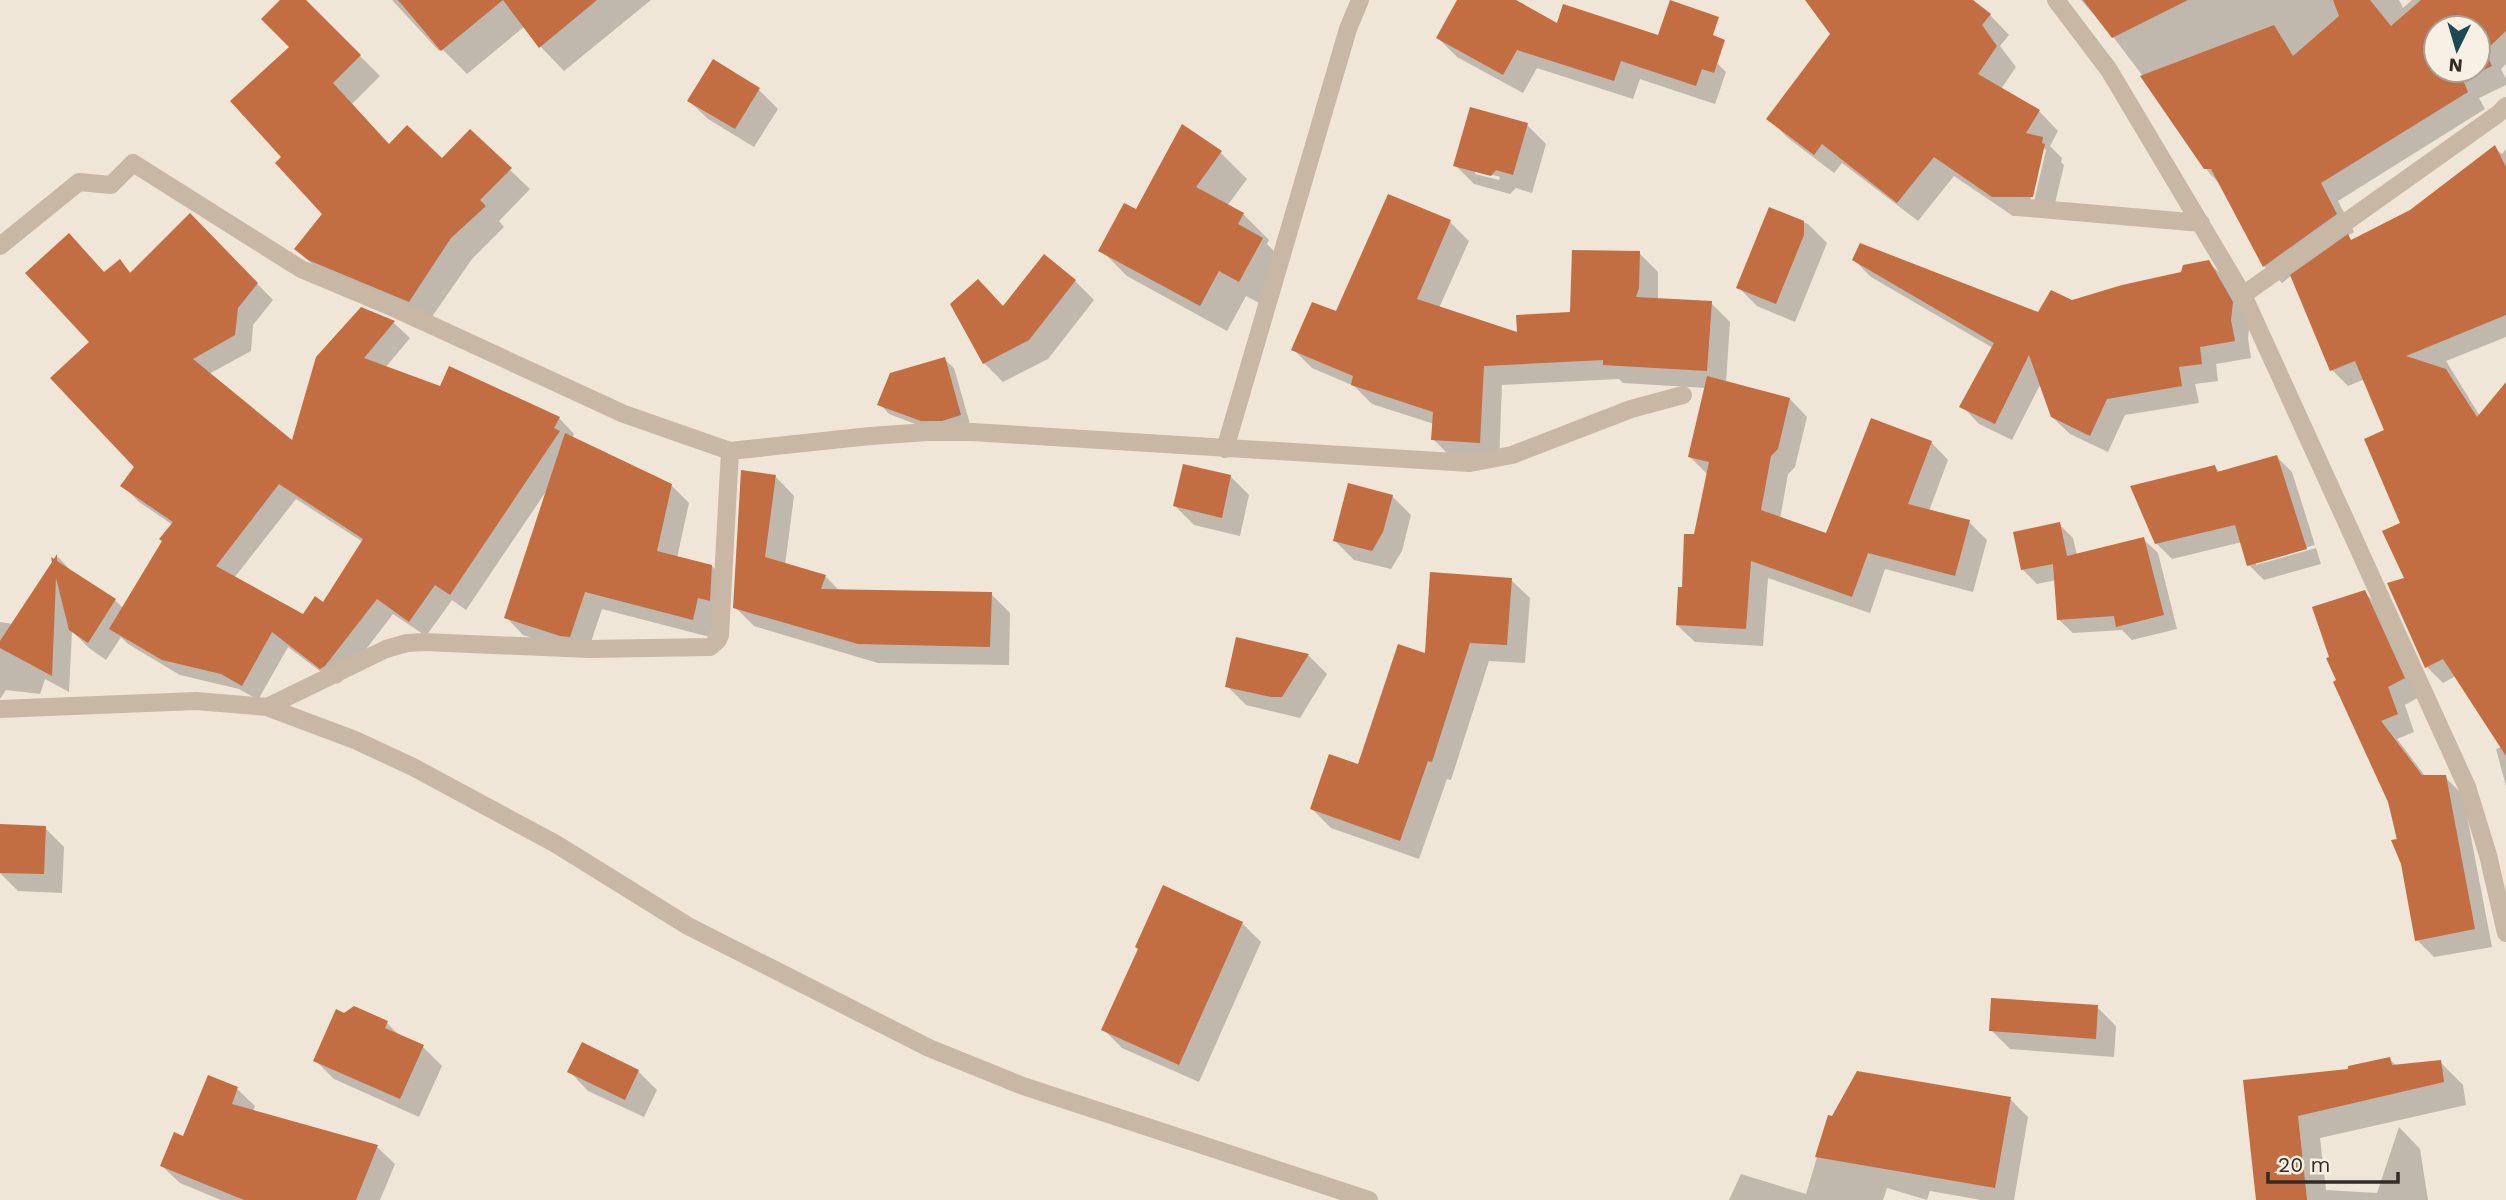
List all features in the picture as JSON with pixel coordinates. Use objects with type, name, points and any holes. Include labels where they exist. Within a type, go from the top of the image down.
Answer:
[{"type":"street","points":[[1225,449],[1348,29],[1360,0]]},
{"type":"street","points":[[2056,0],[2109,70],[2243,295],[2467,788],[2488,855],[2506,933]]},
{"type":"street","points":[[2243,295],[2506,106]]},
{"type":"street","points":[[0,246],[79,182],[111,185],[133,163],[300,269],[394,308],[624,414],[730,451],[928,432],[972,432],[1470,463],[1512,455],[1631,409],[1683,396]]},
{"type":"street","points":[[2017,207],[2201,223]]},
{"type":"street","points":[[267,707],[386,649],[407,642],[589,649],[710,647],[720,635],[730,451]]},
{"type":"street","points":[[0,709],[196,701],[267,707],[355,740],[413,767],[556,844],[688,926],[929,1048],[1023,1086],[1369,1200]]},
{"type":"building","points":[[280,0],[306,0],[361,55],[333,83],[389,144],[407,125],[442,158],[470,129],[512,168],[480,200],[486,206],[451,238],[409,302],[308,260],[294,249],[322,214],[275,163],[281,157],[230,101],[289,47],[261,19]]},
{"type":"building","points":[[398,0],[503,0],[441,51]]},
{"type":"building","points":[[503,0],[597,0],[539,48]]},
{"type":"building","points":[[1457,0],[1516,0],[1557,23],[1563,4],[1658,35],[1670,0],[1719,17],[1713,35],[1725,40],[1714,73],[1702,69],[1696,86],[1621,61],[1614,81],[1517,50],[1503,75],[1436,38]]},
{"type":"building","points":[[1805,0],[1973,0],[1991,14],[1982,25],[1997,46],[1978,74],[2040,110],[2026,133],[2043,137],[2042,143],[2045,144],[2033,197],[1992,197],[1934,157],[1897,203],[1822,144],[1814,155],[1766,119],[1830,34]]},
{"type":"building","points":[[2083,0],[2188,0],[2112,38]]},
{"type":"building","points":[[2333,0],[2370,0],[2391,26],[2421,0],[2506,0],[2506,31],[2492,44],[2492,14],[2422,14],[2422,84],[2465,84],[2468,92],[2321,183],[2337,214],[2263,267],[2211,169],[2204,169],[2140,76],[2274,25],[2293,56],[2339,16]]},
{"type":"building","points":[[713,59],[760,88],[735,129],[687,101]]},
{"type":"building","points":[[1470,107],[1528,123],[1513,175],[1496,170],[1491,176],[1453,166]]},
{"type":"building","points":[[1182,124],[1222,151],[1196,187],[1244,213],[1238,224],[1263,238],[1239,282],[1219,271],[1200,306],[1098,251],[1124,203],[1136,209]]},
{"type":"building","points":[[2495,145],[2506,167],[2506,315],[2406,356],[2446,369],[2477,417],[2506,382],[2506,756],[2443,659],[2425,668],[2387,583],[2404,578],[2382,531],[2400,523],[2364,439],[2384,430],[2355,361],[2330,371],[2290,275],[2348,234],[2351,240],[2410,210]]},
{"type":"building","points":[[1388,194],[1451,220],[1417,299],[1517,332],[1516,315],[1570,312],[1572,250],[1640,251],[1639,288],[1636,297],[1712,301],[1707,371],[1603,365],[1603,360],[1484,366],[1480,443],[1431,440],[1433,412],[1351,385],[1353,376],[1291,350],[1312,302],[1336,311]]},
{"type":"building","points":[[1769,207],[1804,221],[1804,235],[1776,304],[1736,288]]},
{"type":"building","points":[[190,213],[258,283],[238,308],[235,335],[193,359],[292,440],[316,357],[361,307],[395,321],[364,358],[440,386],[449,366],[560,417],[554,428],[560,431],[450,595],[435,585],[409,622],[377,599],[320,669],[272,632],[242,686],[221,674],[162,660],[109,629],[162,541],[159,539],[173,522],[120,486],[134,467],[50,378],[89,342],[25,273],[69,233],[104,272],[120,259],[130,273]],"holes":[[[279,484],[363,539],[323,602],[315,596],[303,614],[216,566]]]},
{"type":"building","points":[[1860,243],[2038,312],[2051,290],[2072,300],[2181,272],[2183,265],[2209,260],[2233,302],[2231,320],[2235,341],[2200,347],[2202,364],[2179,367],[2182,386],[2107,399],[2090,436],[2051,417],[2029,355],[1995,424],[1959,407],[1994,343],[1852,260]]},
{"type":"building","points":[[1044,254],[1076,280],[1029,340],[983,364],[950,304],[978,279],[1003,306]]},
{"type":"building","points":[[945,357],[961,415],[942,421],[921,421],[877,405],[890,373]]},
{"type":"building","points":[[1707,376],[1790,398],[1778,449],[1771,456],[1761,510],[1826,533],[1871,418],[1932,441],[1908,504],[1970,520],[1955,576],[1868,553],[1852,597],[1751,561],[1746,629],[1676,625],[1678,587],[1682,587],[1684,534],[1694,534],[1709,462],[1688,457]]},
{"type":"building","points":[[565,433],[672,484],[657,551],[712,565],[710,601],[698,598],[693,620],[585,592],[570,637],[504,618]]},
{"type":"building","points":[[2277,455],[2307,549],[2247,566],[2235,525],[2155,544],[2130,486],[2215,465],[2217,472]]},
{"type":"building","points":[[1183,464],[1231,475],[1222,518],[1173,506]]},
{"type":"building","points":[[741,470],[776,475],[765,557],[826,575],[821,589],[992,592],[990,647],[858,644],[733,608]]},
{"type":"building","points":[[1348,483],[1393,495],[1383,532],[1372,551],[1333,541]]},
{"type":"building","points":[[2060,522],[2067,556],[2144,537],[2164,615],[2116,627],[2114,616],[2057,620],[2053,564],[2021,570],[2013,532]]},
{"type":"building","points":[[57,554],[57,561],[116,599],[88,643],[69,630],[56,578],[52,676],[0,648],[0,641],[52,562],[51,557],[54,559]]},
{"type":"building","points":[[1430,572],[1512,578],[1507,645],[1470,643],[1432,762],[1428,761],[1400,841],[1310,809],[1329,754],[1358,764],[1398,644],[1425,653]]},
{"type":"building","points":[[2365,590],[2405,678],[2388,687],[2398,714],[2381,721],[2422,775],[2446,775],[2475,929],[2415,941],[2401,864],[2391,840],[2397,839],[2388,802],[2333,682],[2336,680],[2326,658],[2329,657],[2312,607]]},
{"type":"building","points":[[1236,637],[1309,654],[1282,697],[1225,687]]},
{"type":"building","points":[[0,824],[46,826],[44,874],[0,873]]},
{"type":"building","points":[[1163,885],[1243,922],[1179,1065],[1101,1030],[1138,949],[1135,947]]},
{"type":"building","points":[[1991,998],[2098,1005],[2096,1039],[1989,1031]]},
{"type":"building","points":[[354,1006],[388,1021],[385,1028],[424,1045],[400,1099],[313,1061],[336,1009],[344,1013]]},
{"type":"building","points":[[582,1042],[639,1070],[625,1100],[567,1072]]},
{"type":"building","points":[[2390,1057],[2392,1065],[2441,1060],[2444,1082],[2298,1116],[2307,1200],[2256,1200],[2243,1080],[2348,1069],[2348,1066]]},
{"type":"building","points":[[1857,1071],[2011,1097],[1995,1188],[1815,1157],[1828,1115],[1832,1116]]},
{"type":"building","points":[[208,1075],[238,1087],[232,1104],[378,1145],[356,1200],[244,1200],[160,1166],[174,1132],[183,1136]]}]
